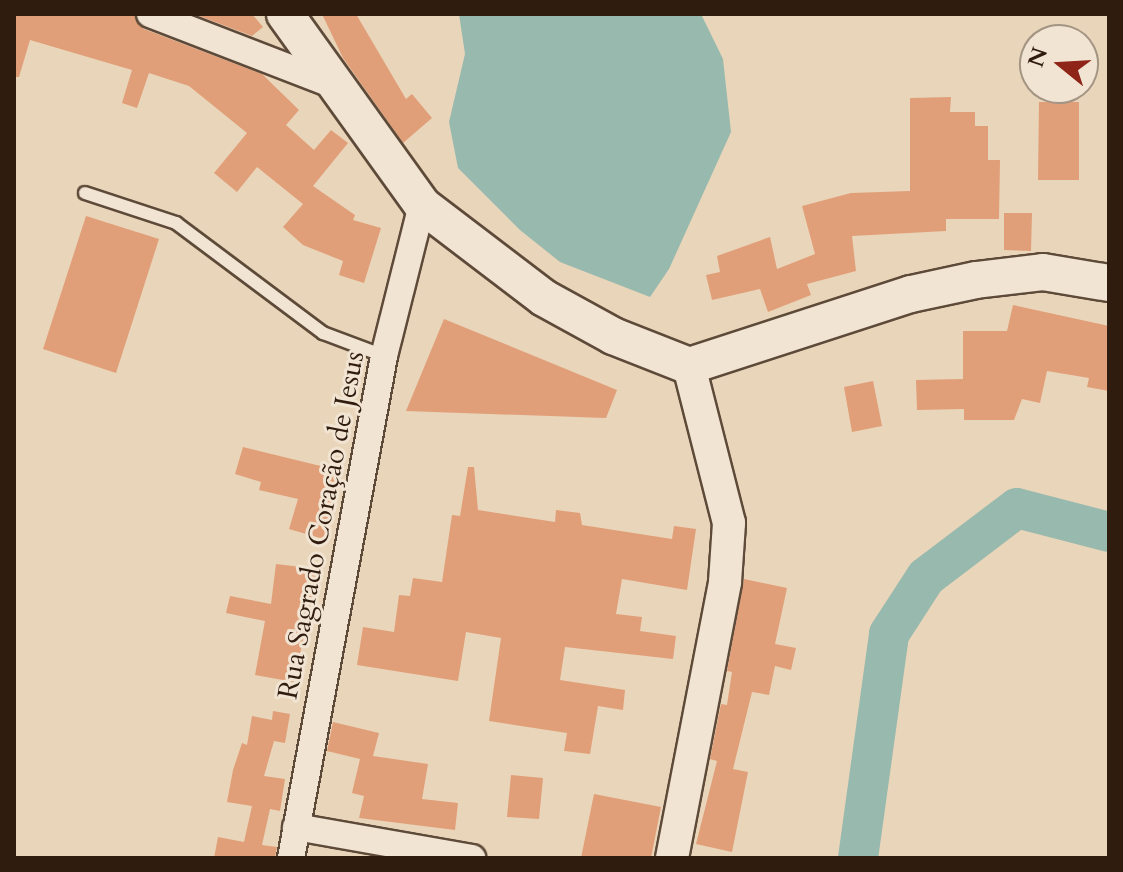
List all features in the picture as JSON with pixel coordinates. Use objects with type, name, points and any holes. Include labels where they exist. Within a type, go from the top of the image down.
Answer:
[{"type":"main road","points":[[285,14],[342,88],[422,205],[544,298],[613,336],[689,366],[911,294],[976,280],[1043,272],[1109,283]]},
{"type":"street","points":[[150,14],[342,88]]},
{"type":"street","name":"Rua Sagrado Coração de Jesus","points":[[291,858],[384,356],[422,205]]},
{"type":"street","points":[[672,858],[725,582],[729,523],[689,366]]},
{"type":"street","points":[[296,827],[472,858]]},
{"type":"lane","points":[[85,193],[176,223],[323,333],[384,356]]},
{"type":"water","points":[[459,14],[701,14],[723,59],[731,132],[669,269],[650,297],[560,262],[520,230],[458,168],[449,122],[465,54]]},
{"type":"building","points":[[14,14],[134,14],[144,29],[262,74],[299,110],[286,125],[314,150],[331,130],[348,143],[313,186],[355,215],[353,220],[381,228],[364,283],[339,275],[343,261],[303,245],[283,227],[303,204],[257,167],[237,192],[214,173],[247,133],[189,86],[149,73],[137,108],[122,103],[132,70],[30,40],[19,77],[14,77]]},
{"type":"building","points":[[194,14],[252,14],[263,27],[252,36]]},
{"type":"building","points":[[322,14],[356,14],[406,99],[412,94],[432,118],[403,143],[343,58]]},
{"type":"building","points":[[951,97],[950,112],[975,112],[975,126],[988,126],[988,160],[1000,160],[999,219],[946,219],[946,231],[852,236],[856,271],[807,284],[811,295],[768,312],[760,289],[712,300],[706,275],[720,272],[717,256],[770,237],[777,269],[815,254],[802,206],[851,193],[910,191],[910,98]]},
{"type":"building","points":[[1039,104],[1079,104],[1079,180],[1038,180]]},
{"type":"building","points":[[1004,213],[1032,213],[1031,251],[1004,250]]},
{"type":"building","points":[[86,216],[159,239],[116,373],[43,349]]},
{"type":"building","points":[[1013,305],[1109,326],[1109,391],[1087,387],[1089,378],[1047,371],[1040,403],[1022,399],[1014,420],[964,420],[964,409],[917,410],[916,380],[963,379],[963,331],[1007,331]]},
{"type":"building","points":[[444,319],[617,390],[606,418],[406,411]]},
{"type":"building","points":[[873,381],[882,426],[852,432],[844,387]]},
{"type":"building","points":[[243,447],[337,470],[327,540],[289,529],[298,499],[259,490],[261,482],[235,474]]},
{"type":"building","points":[[468,467],[474,467],[478,510],[555,522],[556,510],[580,513],[582,525],[672,539],[674,526],[696,529],[687,590],[622,579],[616,614],[642,617],[640,631],[676,636],[673,659],[565,647],[560,680],[625,690],[623,710],[598,706],[590,754],[564,751],[567,733],[489,721],[501,638],[466,632],[458,681],[357,665],[363,627],[394,632],[399,595],[410,596],[413,578],[442,582],[452,515],[460,516]]},
{"type":"building","points":[[276,564],[318,569],[294,682],[255,675],[265,621],[226,613],[230,596],[271,604]]},
{"type":"building","points":[[744,579],[787,588],[775,644],[796,648],[791,670],[775,666],[769,695],[752,692],[733,769],[748,772],[732,852],[696,844],[717,761],[710,759],[721,704],[727,705],[732,672],[727,671]]},
{"type":"building","points":[[273,711],[290,714],[285,743],[274,741],[264,776],[285,779],[280,811],[270,809],[262,845],[277,847],[275,858],[214,858],[218,837],[244,842],[252,806],[227,802],[233,770],[242,743],[247,745],[252,716],[272,720]]},
{"type":"building","points":[[333,722],[379,733],[373,756],[428,764],[422,799],[458,803],[455,830],[359,818],[364,796],[352,793],[360,759],[327,751]]},
{"type":"building","points":[[511,775],[543,778],[539,819],[507,817]]},
{"type":"building","points":[[594,794],[661,807],[651,858],[581,858]]},
{"type":"waterway","points":[[858,858],[889,634],[926,577],[1017,508],[1109,532]]}]
